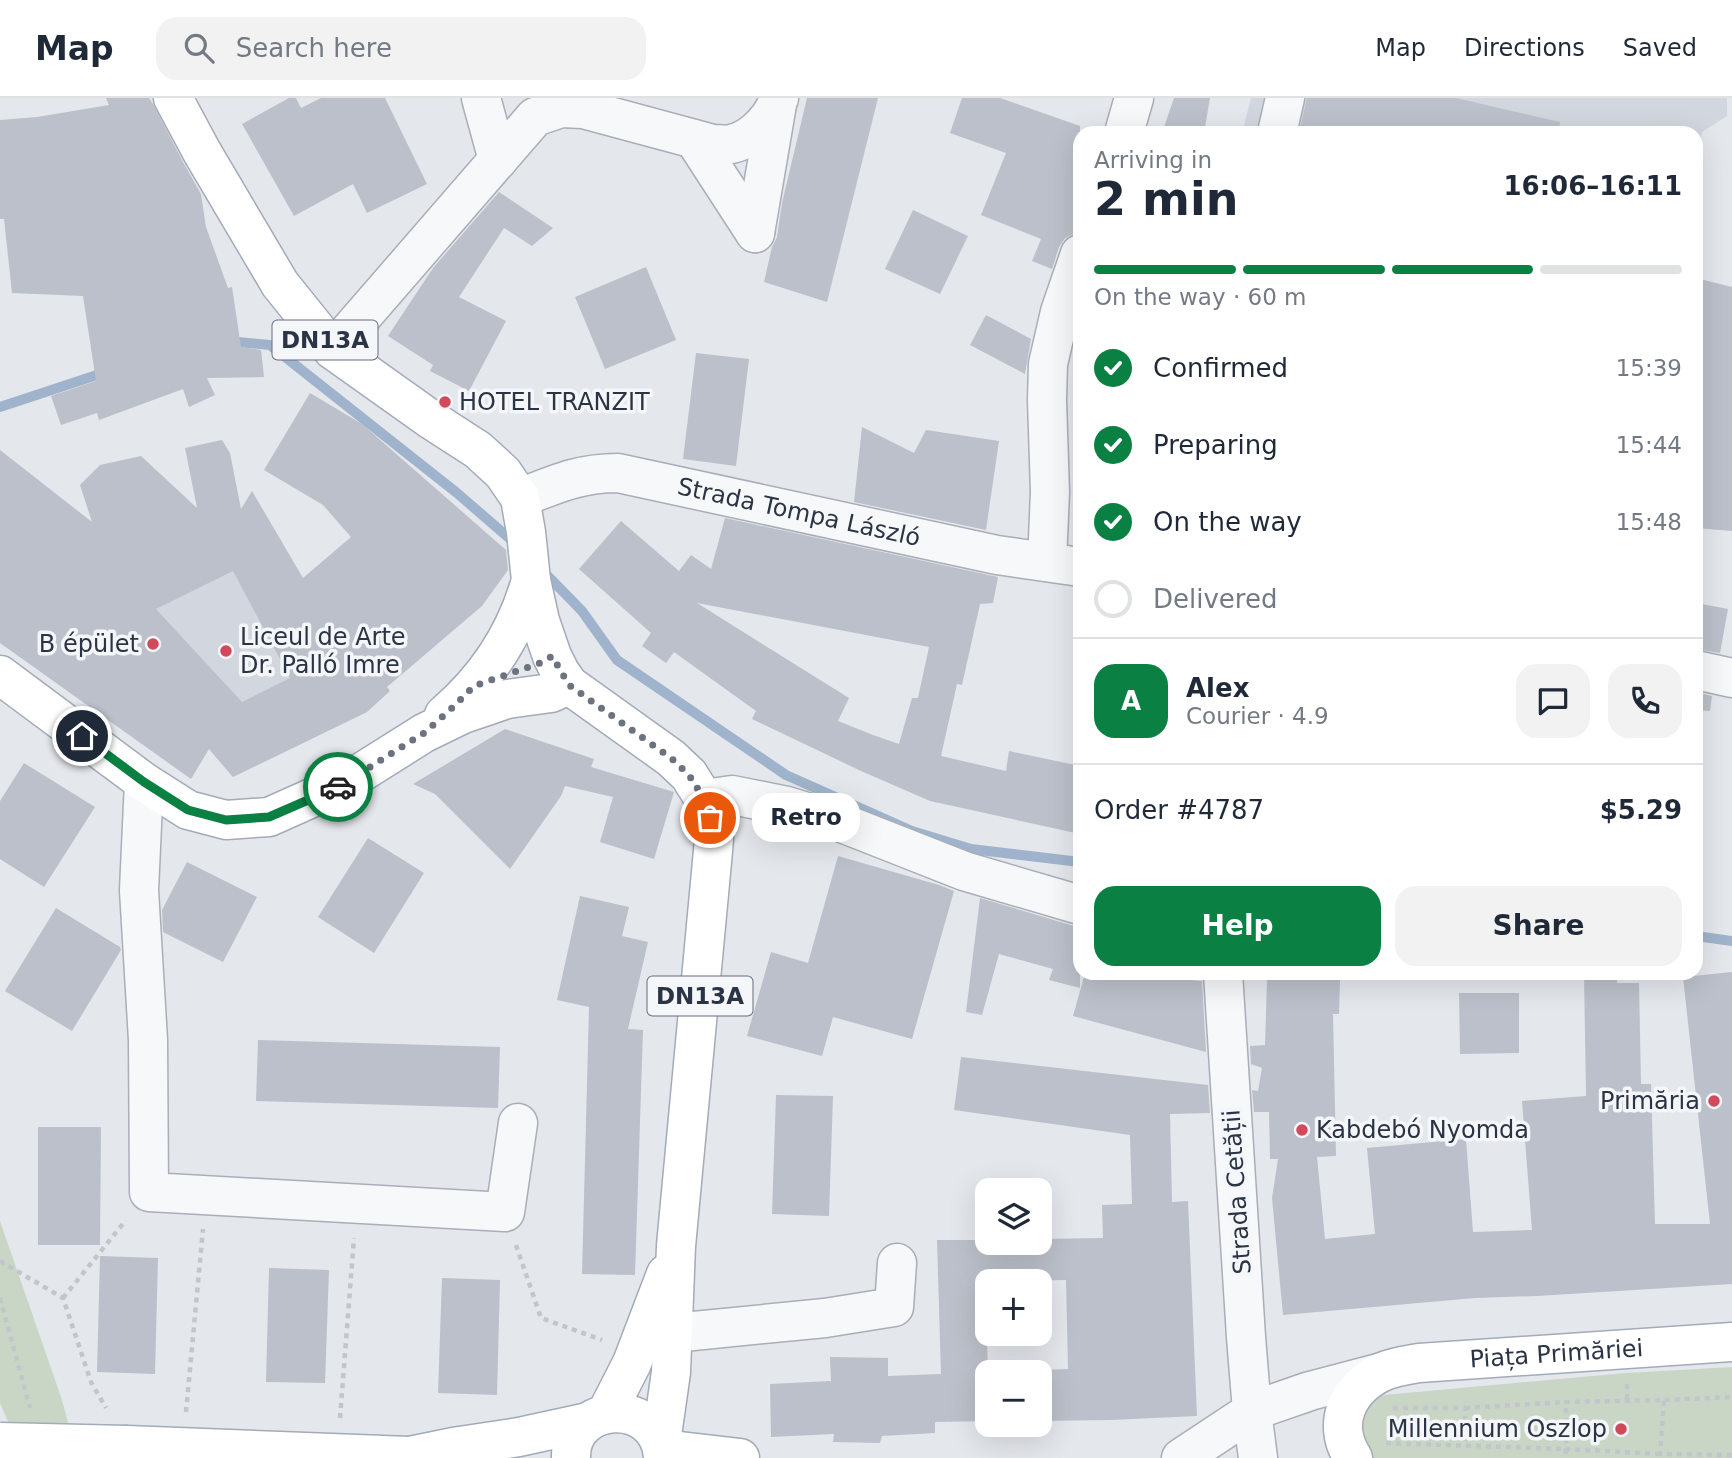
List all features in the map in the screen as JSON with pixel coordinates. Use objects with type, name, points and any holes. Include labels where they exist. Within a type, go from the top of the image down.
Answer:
[{"type":"main road","name":"DN13A","points":[[173,98],[281,284],[333,350],[478,450],[503,472],[523,515],[540,621],[560,671],[671,758],[689,775],[704,799],[714,838],[676,1246],[671,1372],[662,1450]]},
{"type":"main road","name":"DN13A","points":[[424,733],[474,686],[493,662],[522,609],[531,578]]},
{"type":"main road","points":[[0,675],[144,782],[188,810],[226,820],[269,817],[343,784],[424,733],[487,704],[551,693],[560,671],[543,662],[474,686]]},
{"type":"main road","name":"DN13A","points":[[570,1458],[576,1435],[597,1418],[632,1363],[676,1246]]},
{"type":"main road","name":"Piața Primăriei","points":[[1366,1450],[1346,1445],[1342,1426],[1345,1412],[1350,1400],[1366,1382],[1386,1390],[1400,1366],[1732,1342]]},
{"type":"main road","points":[[0,1442],[418,1457],[453,1447],[519,1437],[623,1413],[639,1417],[652,1428],[662,1450],[740,1458]]},
{"type":"street","points":[[481,98],[498,160]]},
{"type":"street","points":[[1126,126],[1135,98]]},
{"type":"street","points":[[1279,126],[1285,98]]},
{"type":"street","points":[[333,350],[542,108],[583,109],[713,144],[733,144],[765,124],[778,101]]},
{"type":"street","points":[[694,139],[755,233],[778,101]]},
{"type":"street","points":[[1063,564],[1049,492],[1048,364],[1060,312],[1073,274]]},
{"type":"street","name":"Strada Tompa László","points":[[523,515],[560,482],[598,473],[618,473],[997,555],[1063,564]]},
{"type":"street","points":[[144,782],[139,890],[148,1040],[149,1192],[505,1212],[518,1123]]},
{"type":"street","points":[[704,799],[732,795],[787,806],[842,823],[964,871],[1073,903]]},
{"type":"street","name":"Strada Cetății","points":[[1223,980],[1246,1337],[1258,1458]]},
{"type":"street","points":[[673,1333],[825,1318],[894,1307],[897,1262]]},
{"type":"street","name":"Piața Primăriei","points":[[1252,1411],[1310,1391],[1386,1390]]},
{"type":"street","points":[[1181,1458],[1252,1411]]},
{"type":"path","points":[[63,1298],[149,1192]]},
{"type":"path","points":[[183,1447],[206,1195]]},
{"type":"path","points":[[337,1454],[357,1203]]},
{"type":"path","points":[[505,1212],[541,1318],[608,1343],[632,1363]]},
{"type":"path","points":[[0,1261],[63,1298],[91,1382],[127,1445]]},
{"type":"path","points":[[0,1298],[31,1411]]},
{"type":"path","points":[[1386,1390],[1465,1408],[1732,1397]]},
{"type":"path","points":[[1660,1454],[1664,1400]]},
{"type":"path","points":[[1565,1458],[1566,1402]]},
{"type":"path","points":[[1465,1408],[1465,1446]]},
{"type":"path","points":[[1366,1450],[1465,1446],[1732,1455]]},
{"type":"shaded area","points":[[1251,98],[1727,98],[1727,116],[1703,131],[1703,126],[1244,126]]},
{"type":"shaded area","name":"Liceul de Arte Dr. Palló Imre","points":[[257,533],[367,712],[233,777],[80,598]]},
{"type":"green space","points":[[0,1221],[61,1397],[78,1458],[24,1458],[0,1403]]},
{"type":"green space","points":[[1732,1367],[1732,1458],[1370,1458],[1356,1412],[1370,1399],[1384,1395],[1626,1373]]},
{"type":"building","points":[[106,98],[149,98],[153,104],[201,194],[206,227],[228,288],[232,287],[241,347],[261,350],[264,377],[207,378],[215,395],[189,407],[183,389],[99,420],[97,413],[61,425],[51,396],[96,381],[83,296],[12,293],[4,219],[0,219],[0,120],[109,105]]},
{"type":"building","points":[[289,98],[296,98],[301,108],[321,98],[385,98],[427,184],[367,213],[353,184],[294,216],[242,124]]},
{"type":"building","points":[[807,98],[878,98],[827,302],[764,282],[777,237],[782,203]]},
{"type":"building","points":[[962,98],[1000,98],[1080,126],[1073,126],[1073,234],[1065,238],[1059,247],[1052,269],[1032,261],[1041,239],[981,215],[1006,153],[950,133]]},
{"type":"building","points":[[1174,98],[1210,98],[1205,126],[1164,126]]},
{"type":"building","points":[[1307,98],[1456,98],[1560,122],[1560,126],[1301,126]]},
{"type":"building","points":[[499,192],[553,228],[532,246],[504,228],[459,297],[506,321],[469,391],[430,371],[433,365],[388,336],[433,268]]},
{"type":"building","points":[[913,210],[968,236],[940,294],[885,269]]},
{"type":"building","points":[[646,267],[676,340],[605,369],[575,297]]},
{"type":"building","points":[[1703,280],[1732,287],[1732,531],[1703,529]]},
{"type":"building","points":[[986,315],[1031,339],[1025,374],[970,345]]},
{"type":"building","points":[[696,353],[749,359],[736,466],[683,459]]},
{"type":"building","points":[[310,393],[362,424],[506,550],[508,570],[482,606],[387,687],[390,691],[367,712],[233,777],[209,749],[191,779],[0,643],[0,450],[92,522],[80,485],[100,465],[141,456],[197,508],[185,448],[222,440],[230,453],[241,509],[252,491],[303,578],[351,537],[323,505],[264,470]],"holes":[[[233,571],[290,678],[242,702],[156,609]]]},
{"type":"building","points":[[862,427],[914,453],[926,430],[999,441],[986,530],[854,502]]},
{"type":"building","points":[[725,518],[998,577],[993,603],[980,604],[962,685],[957,684],[941,756],[1006,771],[1009,751],[1073,765],[1073,832],[930,801],[752,719],[756,711],[674,652],[666,663],[642,646],[651,633],[579,569],[621,521],[679,571],[691,555],[711,569]],"holes":[[[697,603],[929,647],[918,698],[912,698],[899,744],[838,721],[849,698]]]},
{"type":"building","points":[[1703,604],[1728,609],[1720,653],[1703,650]]},
{"type":"building","points":[[1703,694],[1712,696],[1710,711],[1703,710]]},
{"type":"building","points":[[505,729],[594,759],[591,767],[674,792],[654,859],[600,842],[613,797],[565,786],[561,796],[510,869],[435,794],[413,784]]},
{"type":"building","points":[[24,763],[95,807],[44,887],[0,859],[0,801]]},
{"type":"building","points":[[368,838],[424,873],[374,953],[318,917]]},
{"type":"building","points":[[838,856],[954,891],[912,1039],[833,1017],[822,1056],[747,1036],[771,952],[808,963]]},
{"type":"building","points":[[187,862],[257,897],[223,962],[163,932],[162,910]]},
{"type":"building","points":[[580,896],[629,907],[622,936],[648,942],[628,1029],[643,1030],[635,1275],[582,1274],[589,1007],[557,1000]]},
{"type":"building","points":[[980,898],[1073,926],[1073,980],[1080,980],[1080,988],[1049,980],[1053,969],[999,954],[982,1015],[966,1012]]},
{"type":"building","points":[[56,908],[121,950],[72,1031],[5,991]]},
{"type":"building","points":[[1732,972],[1732,1284],[1475,1298],[1283,1315],[1272,1198],[1278,1159],[1270,1159],[1269,1112],[1254,1112],[1252,1090],[1258,1091],[1262,1068],[1251,1064],[1250,1046],[1265,1045],[1267,980],[1340,980],[1339,1014],[1333,1014],[1336,1156],[1317,1157],[1325,1239],[1375,1234],[1367,1148],[1466,1139],[1473,1232],[1532,1230],[1522,1101],[1586,1096],[1584,980],[1639,983],[1641,1084],[1651,1084],[1655,1224],[1710,1224],[1683,980],[1703,980],[1703,975]]},
{"type":"building","points":[[1083,980],[1202,981],[1206,1052],[1073,1016]]},
{"type":"building","points":[[1459,993],[1519,993],[1519,1053],[1460,1054]]},
{"type":"building","points":[[258,1040],[500,1047],[498,1108],[256,1101]]},
{"type":"building","points":[[961,1057],[1208,1085],[1210,1113],[1170,1114],[1172,1202],[1188,1201],[1197,1416],[1052,1421],[1052,1370],[1068,1369],[1066,1280],[1052,1280],[1052,1269],[975,1269],[975,1346],[987,1346],[988,1360],[975,1360],[975,1421],[935,1422],[935,1433],[882,1436],[880,1443],[833,1442],[834,1434],[771,1437],[770,1384],[831,1381],[830,1357],[888,1358],[888,1376],[941,1374],[937,1240],[975,1240],[975,1255],[1052,1255],[1052,1239],[1103,1238],[1102,1205],[1132,1204],[1130,1135],[954,1110]]},
{"type":"building","points":[[776,1095],[833,1096],[829,1216],[772,1214]]},
{"type":"building","points":[[38,1127],[101,1127],[100,1245],[38,1245]]},
{"type":"building","points":[[100,1256],[158,1258],[155,1374],[97,1372]]},
{"type":"building","points":[[269,1268],[329,1270],[325,1383],[266,1382]]},
{"type":"building","points":[[442,1278],[500,1280],[497,1395],[438,1393]]},
{"type":"waterway","points":[[228,341],[270,345],[457,493],[516,544]]},
{"type":"waterway","points":[[0,407],[109,371]]},
{"type":"waterway","points":[[542,570],[582,611],[617,660],[786,775],[912,831],[971,849],[1073,861]]},
{"type":"waterway","points":[[1703,937],[1732,941]]},
{"type":"way so far","points":[[338,787],[424,733],[474,686],[543,662],[552,656],[569,685],[671,758],[689,775],[704,799],[710,818]]},
{"type":"place","name":"HOTEL TRANZIT","points":[[445,402]]},
{"type":"place","name":"B épület","points":[[153,644]]},
{"type":"place","name":"Liceul de Arte Dr. Palló Imre","points":[[226,651]]},
{"type":"place","name":"Retro","points":[[710,818]]},
{"type":"place","name":"Primăria","points":[[1714,1101]]},
{"type":"place","name":"Kabdebó Nyomda","points":[[1302,1130]]},
{"type":"place","name":"Millennium Oszlop","points":[[1621,1429]]},
{"type":"route","points":[[82,736],[144,782],[188,810],[226,820],[269,817],[338,787]]}]
